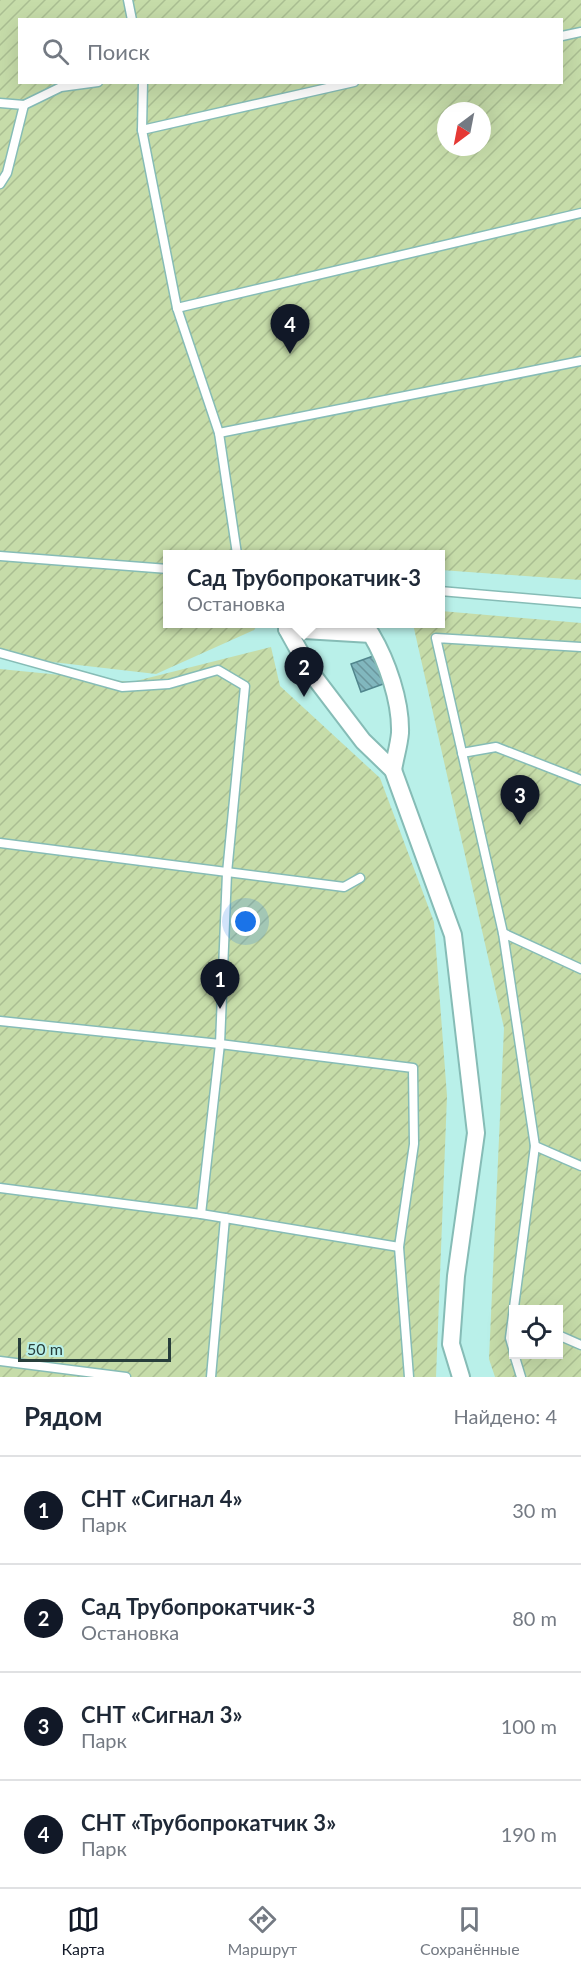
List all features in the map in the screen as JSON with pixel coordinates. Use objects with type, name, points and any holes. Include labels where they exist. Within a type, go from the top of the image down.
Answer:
[{"type":"street","points":[[287,628],[312,674],[326,693],[363,741],[393,770],[453,934],[476,1133],[456,1276],[451,1344],[461,1377]]},
{"type":"street","points":[[307,628],[371,634],[386,658],[400,732],[393,770]]},
{"type":"lane","points":[[128,0],[132,18]]},
{"type":"lane","points":[[563,36],[581,32]]},
{"type":"lane","points":[[0,103],[24,105],[61,87],[83,84]]},
{"type":"lane","points":[[143,84],[142,130],[177,308],[219,433],[236,550]]},
{"type":"lane","points":[[142,130],[345,84]]},
{"type":"lane","points":[[0,184],[7,172],[24,105]]},
{"type":"lane","points":[[177,308],[581,213]]},
{"type":"lane","points":[[219,433],[581,361]]},
{"type":"lane","points":[[0,556],[163,569]]},
{"type":"lane","points":[[445,591],[581,603]]},
{"type":"lane","points":[[516,1305],[535,1146],[503,933],[436,638],[581,647]]},
{"type":"lane","points":[[0,653],[122,687],[169,684],[218,670],[245,686],[227,873],[220,1044],[201,1214]]},
{"type":"lane","points":[[462,753],[496,747],[581,780]]},
{"type":"lane","points":[[0,843],[344,887],[360,878]]},
{"type":"lane","points":[[503,933],[581,969]]},
{"type":"lane","points":[[0,1021],[220,1044],[413,1068],[414,1144],[399,1247],[409,1377]]},
{"type":"lane","points":[[535,1146],[581,1166]]},
{"type":"lane","points":[[0,1188],[201,1214],[399,1247]]},
{"type":"lane","points":[[211,1377],[225,1218]]},
{"type":"lane","points":[[563,1337],[581,1345]]},
{"type":"lane","points":[[516,1359],[520,1377]]},
{"type":"lane","points":[[0,1361],[126,1377]]},
{"type":"green space","points":[[0,0],[581,0],[581,580],[445,570],[445,550],[163,550],[163,628],[255,628],[156,674],[0,656]]},
{"type":"green space","points":[[445,611],[581,623],[581,1377],[495,1377],[489,1359],[504,1028],[414,628],[445,628]]},
{"type":"green space","points":[[271,647],[280,686],[380,778],[434,922],[447,1096],[436,1377],[0,1377],[0,669],[132,682]]},
{"type":"building","points":[[376,655],[386,683],[361,692],[351,664]]},
{"type":"place","name":"СНТ «Трубопрокатчик 3»","points":[[290,354]]},
{"type":"place","name":"Сад Трубопрокатчик-3","points":[[304,697]]},
{"type":"place","name":"СНТ «Сигнал 3»","points":[[520,825]]},
{"type":"place","name":"СНТ «Сигнал 4»","points":[[220,1009]]}]
